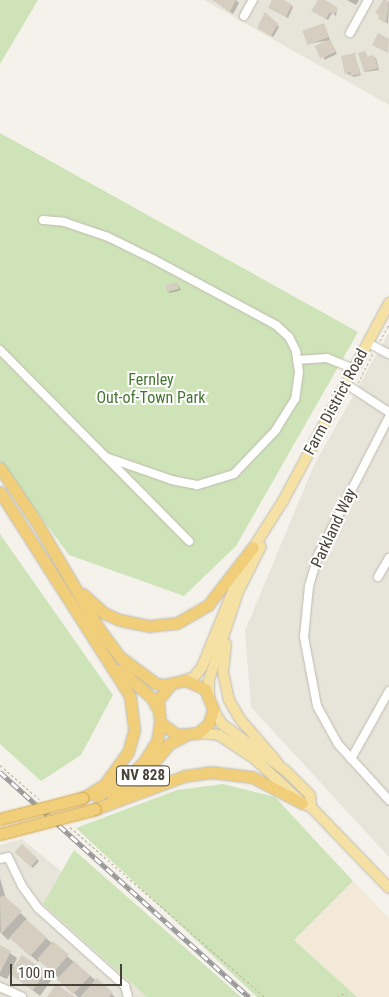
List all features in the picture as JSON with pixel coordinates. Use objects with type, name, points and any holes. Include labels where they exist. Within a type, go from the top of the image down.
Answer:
[{"type":"highway","points":[[0,468],[75,586],[98,627],[120,657],[147,680],[160,685],[185,680],[199,684],[209,695],[213,709],[208,723],[198,733],[184,736],[170,732],[160,722]]},
{"type":"highway","points":[[0,492],[95,643],[112,664],[130,696],[134,719],[131,743],[114,775],[82,798]]},
{"type":"highway","points":[[75,586],[104,613],[120,620],[149,626],[177,623],[208,605],[253,547]]},
{"type":"highway","points":[[0,819],[106,792],[132,774],[154,748],[160,733],[160,722],[152,698],[112,664]]},
{"type":"highway","points":[[156,708],[161,694],[171,684]]},
{"type":"highway","name":"NV 828","points":[[95,809],[134,784],[169,744],[184,736]]},
{"type":"highway","points":[[0,834],[95,809],[184,776],[211,772],[252,777],[307,805]]},
{"type":"main road","name":"Farm District Road","points":[[209,695],[209,680],[235,604],[283,501],[389,303]]},
{"type":"main road","name":"Farm District Road","points":[[185,680],[198,673],[206,659],[230,593],[253,547],[283,501]]},
{"type":"main road","points":[[235,604],[224,654],[225,688],[240,719],[277,762],[310,795],[307,805]]},
{"type":"main road","points":[[213,709],[222,724],[277,762]]},
{"type":"main road","points":[[198,733],[212,732],[242,749],[307,805],[389,888]]},
{"type":"street","points":[[244,16],[253,0]]},
{"type":"street","points":[[350,33],[368,0]]},
{"type":"street","points":[[42,220],[64,222],[108,238],[276,325],[290,338],[297,360],[299,372],[295,399],[276,430],[234,474],[197,486],[172,480],[106,457]]},
{"type":"street","points":[[368,343],[389,354]]},
{"type":"street","points":[[0,350],[188,541]]},
{"type":"street","points":[[297,360],[327,358],[354,369]]},
{"type":"street","points":[[346,384],[389,412]]},
{"type":"street","name":"Parkland Way","points":[[389,417],[318,555],[310,586],[304,637],[316,706],[338,744],[389,800]]},
{"type":"street","points":[[378,577],[389,558]]},
{"type":"street","points":[[351,759],[389,691]]},
{"type":"street","points":[[0,859],[8,857],[22,886],[38,908],[125,986],[128,997]]},
{"type":"street","points":[[1,990],[22,997]]},
{"type":"path","points":[[0,765],[45,804]]},
{"type":"path","points":[[67,824],[265,997]]},
{"type":"path","points":[[337,997],[347,992]]},
{"type":"shaded area","points":[[204,0],[389,0],[389,105]]},
{"type":"shaded area","points":[[389,332],[389,857],[251,707],[245,631],[314,465]]},
{"type":"shaded area","points":[[22,839],[62,872],[43,904],[147,997],[0,997],[0,845]]},
{"type":"shaded area","points":[[353,881],[389,918],[389,997],[357,997],[294,940]]},
{"type":"green space","points":[[0,0],[38,0],[0,64]]},
{"type":"green space","name":"Fernley Out-of-Town Park","points":[[0,133],[358,332],[236,546],[184,596],[69,555],[0,462]]},
{"type":"green space","points":[[0,534],[113,695],[81,755],[41,781],[0,744]]},
{"type":"green space","points":[[223,784],[275,797],[353,881],[294,940],[357,997],[257,997],[76,828],[177,790]]},
{"type":"green space","points":[[74,850],[241,997],[147,997],[43,904]]},
{"type":"building","points":[[212,0],[236,0],[230,12]]},
{"type":"building","points":[[272,0],[284,0],[292,5],[286,17],[268,8]]},
{"type":"building","points":[[318,0],[325,0],[338,8],[334,15],[330,12],[326,19],[311,11]]},
{"type":"building","points":[[383,0],[389,1],[386,23],[378,19],[379,15],[375,13]]},
{"type":"building","points":[[265,12],[278,24],[271,36],[257,28]]},
{"type":"building","points":[[324,23],[329,37],[308,45],[302,31]]},
{"type":"building","points":[[378,33],[389,39],[388,53],[372,45]]},
{"type":"building","points":[[330,39],[336,52],[321,59],[315,46]]},
{"type":"building","points":[[365,51],[367,57],[374,55],[378,68],[364,72],[358,53]]},
{"type":"building","points":[[355,53],[360,74],[351,76],[350,72],[345,74],[341,56]]},
{"type":"building","points":[[177,282],[179,289],[167,292],[165,285]]},
{"type":"building","points":[[22,844],[38,859],[31,867],[14,852]]},
{"type":"building","points":[[3,895],[22,911],[1,934],[0,898]]},
{"type":"building","points":[[26,919],[47,938],[30,956],[9,938]]},
{"type":"building","points":[[53,941],[69,955],[53,973],[37,959]]},
{"type":"building","points":[[0,945],[11,951],[0,973]]},
{"type":"building","points":[[22,955],[46,971],[33,990],[9,974]]},
{"type":"building","points":[[74,961],[90,976],[73,994],[57,979]]},
{"type":"building","points":[[97,978],[113,993],[109,997],[80,997]]},
{"type":"building","points":[[56,984],[75,997],[47,997]]},
{"type":"railway","points":[[0,772],[249,997]]}]
